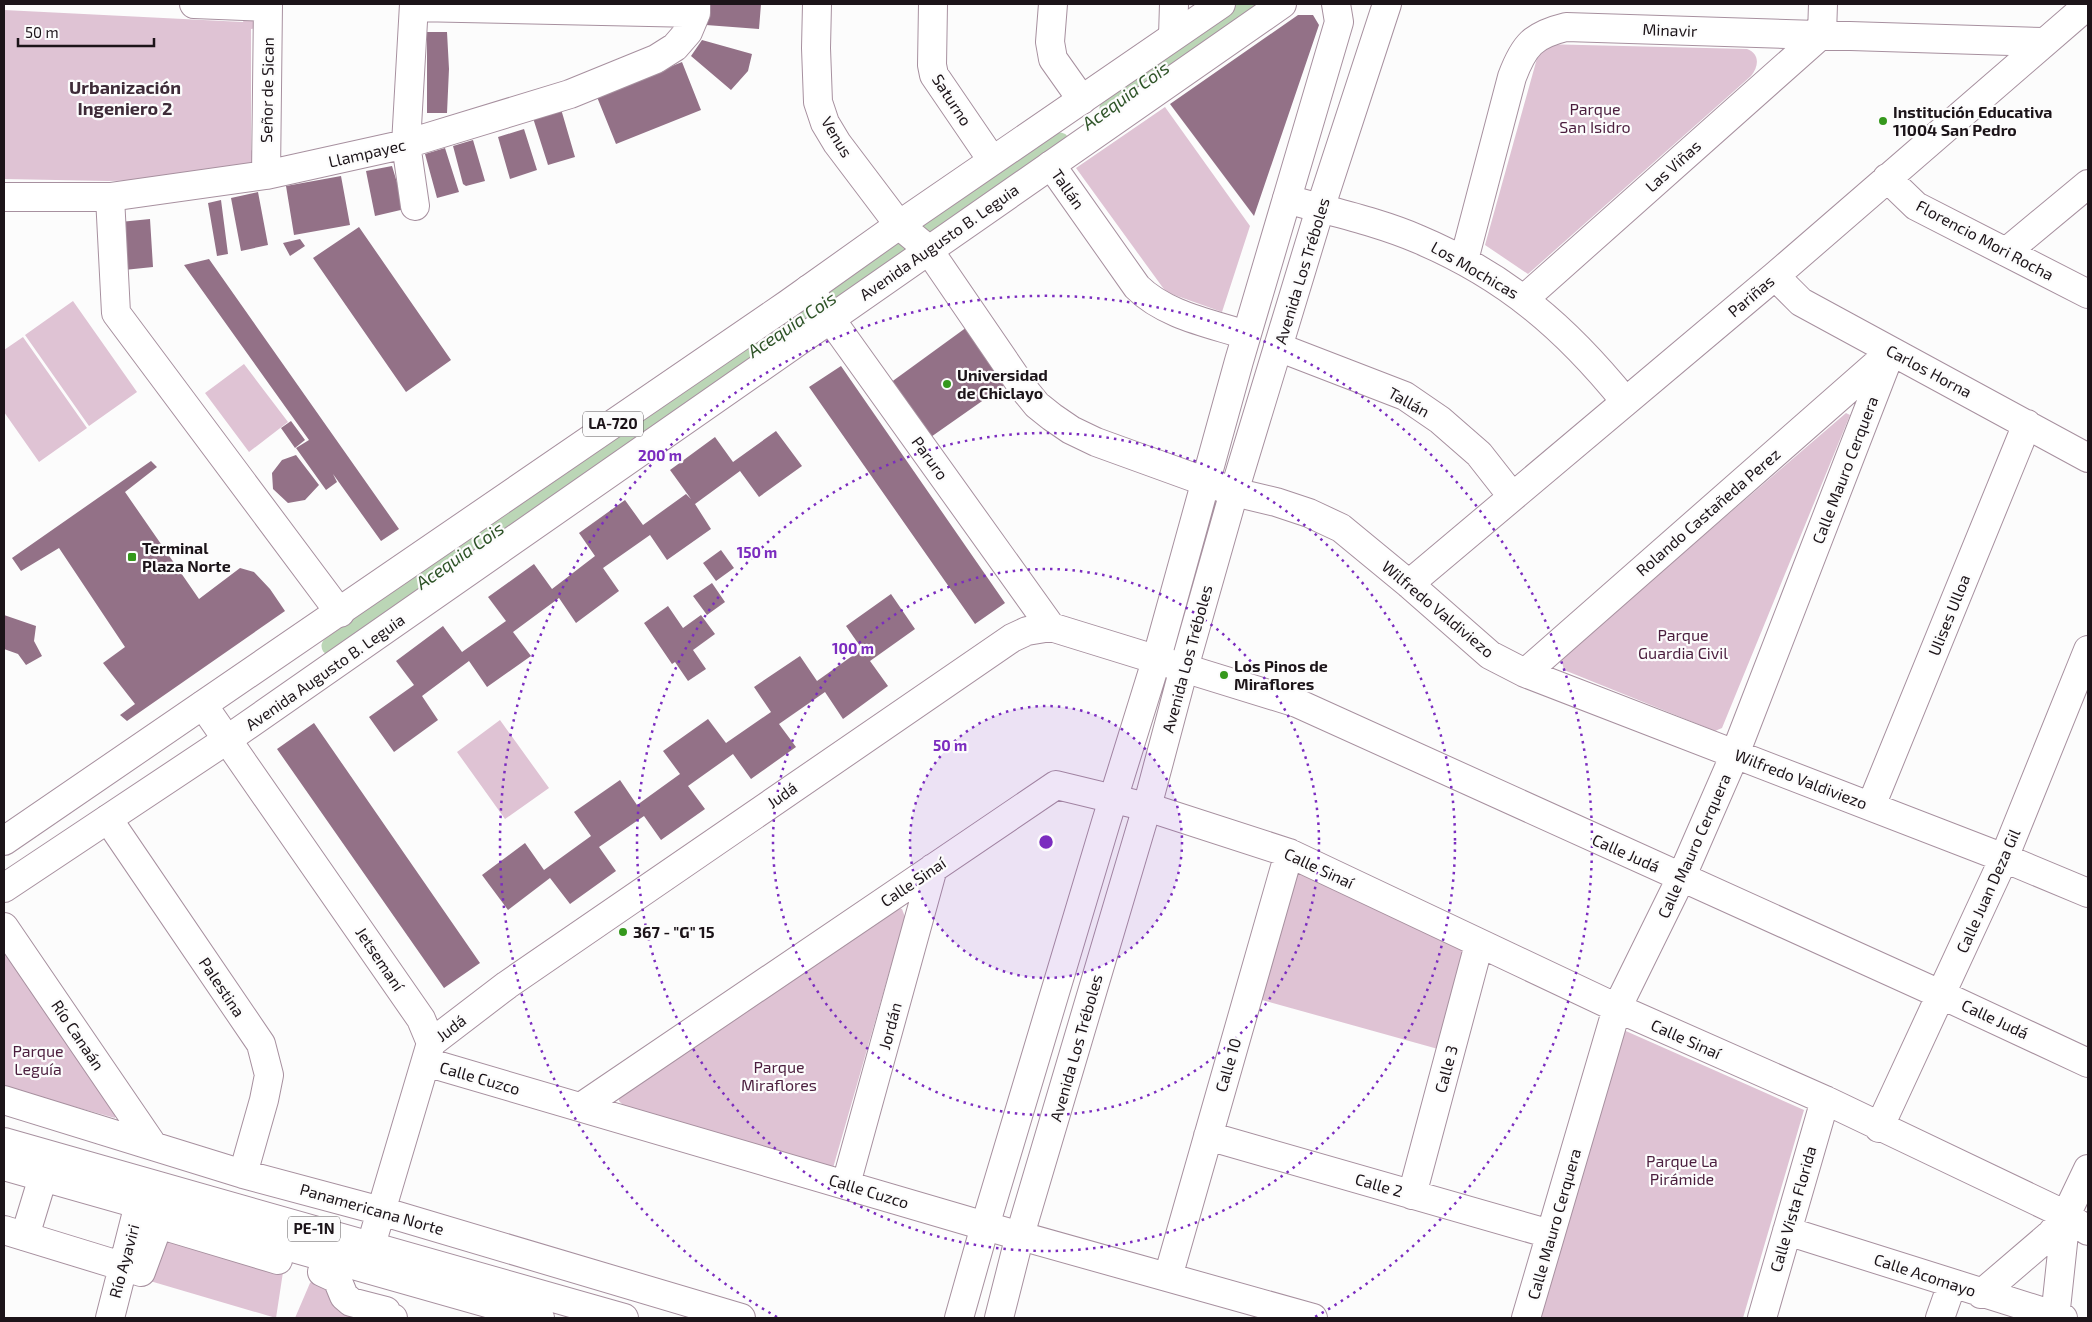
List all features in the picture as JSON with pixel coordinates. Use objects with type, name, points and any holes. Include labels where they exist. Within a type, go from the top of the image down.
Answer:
[{"type":"main road","points":[[194,4],[268,6]]},
{"type":"main road","name":"Venus","points":[[817,4],[818,102],[825,123],[900,226]]},
{"type":"main road","name":"Saturno","points":[[933,4],[932,65],[934,75],[992,160]]},
{"type":"main road","points":[[1053,4],[1050,42],[1053,59],[1082,100]]},
{"type":"main road","points":[[1173,36],[1174,4]]},
{"type":"main road","name":"LA-720","points":[[4,841],[340,613],[809,290],[992,160],[1221,4]]},
{"type":"main road","name":"Avenida Augusto B. Leguia","points":[[4,888],[228,739],[927,249],[1282,4]]},
{"type":"main road","name":"Avenida Los Tréboles","points":[[959,1318],[985,1226],[1156,661],[1246,335],[1288,199],[1339,22],[1336,4]]},
{"type":"main road","name":"Avenida Los Tréboles","points":[[999,1318],[1020,1235],[1147,806],[1234,492],[1320,209],[1387,4]]},
{"type":"main road","points":[[1822,34],[1823,4]]},
{"type":"main road","name":"Pariñas","points":[[1409,584],[1775,276],[2088,4]]},
{"type":"main road","points":[[415,206],[406,144],[414,5],[696,8]]},
{"type":"main road","name":"Señor de Sican","points":[[266,176],[268,6]]},
{"type":"main road","name":"Llampayec","points":[[4,197],[110,197],[266,176],[406,144],[570,94],[656,59],[675,47],[688,32],[696,8]]},
{"type":"main road","name":"Minavir","points":[[1464,260],[1512,77],[1519,57],[1535,38],[1547,32],[1566,27],[2043,42]]},
{"type":"main road","name":"Las Viñas","points":[[1524,299],[1822,34]]},
{"type":"main road","name":"Tallán","points":[[1051,164],[1137,287],[1148,298],[1162,307],[1246,335]]},
{"type":"main road","name":"Florencio Mori Rocha","points":[[1887,178],[1916,206],[2088,294]]},
{"type":"main road","points":[[2006,252],[2088,184]]},
{"type":"main road","points":[[110,197],[116,313],[340,613]]},
{"type":"main road","name":"Los Mochicas","points":[[1288,199],[1370,221],[1418,238],[1464,260],[1524,299],[1595,364],[1625,401]]},
{"type":"main road","name":"Wilfredo Valdiviezo","points":[[900,226],[927,249],[1022,388],[1037,405],[1070,430],[1096,442],[1234,492],[1301,510],[1341,528],[1490,655],[1525,673],[2088,892]]},
{"type":"main road","name":"Carlos Horna","points":[[1775,276],[1801,302],[2088,458]]},
{"type":"main road","name":"Paruro","points":[[809,290],[1051,627]]},
{"type":"main road","name":"Tallán","points":[[1278,347],[1405,396],[1440,420],[1479,454],[1512,496]]},
{"type":"main road","name":"Rolando Castañeda Perez","points":[[1525,673],[1891,351]]},
{"type":"main road","name":"Calle Mauro Cerquera","points":[[1526,1318],[1617,1008],[1681,878],[1735,754],[1891,351]]},
{"type":"main road","name":"Ulises Ulloa","points":[[1871,806],[2027,424]]},
{"type":"main road","name":"Judá","points":[[428,1053],[507,985],[1012,638],[1027,631],[1051,627],[1156,661]]},
{"type":"main road","points":[[312,632],[334,665]]},
{"type":"main road","name":"Calle Juan Deza Gil","points":[[1879,1128],[2004,858],[2088,650]]},
{"type":"main road","name":"Calle Judá","points":[[1156,661],[1297,703],[2088,1063]]},
{"type":"main road","name":"Jetsemaní","points":[[204,705],[421,1019],[428,1053]]},
{"type":"main road","name":"Calle Sinaí","points":[[580,1107],[1056,785],[1113,800],[1147,806],[1289,853],[1617,1008],[1825,1100],[1879,1128],[2066,1215],[2088,1231]]},
{"type":"main road","name":"Palestina","points":[[108,819],[260,1044],[269,1075],[264,1100],[243,1174]]},
{"type":"main road","name":"Calle 10","points":[[1168,1277],[1289,853]]},
{"type":"main road","name":"Jordán","points":[[846,1184],[933,868]]},
{"type":"main road","name":"Río Canaán","points":[[4,927],[152,1144]]},
{"type":"main road","name":"Calle 3","points":[[1412,1195],[1479,944]]},
{"type":"main road","points":[[371,1245],[428,1053]]},
{"type":"main road","name":"Calle Cuzco","points":[[428,1053],[580,1107],[985,1226],[1312,1318]]},
{"type":"main road","name":"Panamericana Norte","points":[[4,1100],[152,1144],[243,1174],[381,1210],[740,1318]]},
{"type":"main road","name":"Calle Vista Florida","points":[[1762,1318],[1825,1100]]},
{"type":"main road","name":"Calle 2","points":[[1208,1136],[1550,1234]]},
{"type":"main road","name":"PE-1N","points":[[4,1142],[624,1318]]},
{"type":"main road","name":"PE-1N","points":[[4,1166],[510,1314],[540,1318]]},
{"type":"main road","points":[[1981,1294],[2051,1234],[2066,1215],[2088,1169]]},
{"type":"main road","points":[[43,1177],[14,1233],[141,1272],[155,1234],[160,1228],[168,1227],[278,1260]]},
{"type":"main road","name":"Río Ayaviri","points":[[110,1318],[139,1204]]},
{"type":"main road","points":[[2058,1318],[2066,1215]]},
{"type":"main road","name":"Calle Acomayo","points":[[1787,1231],[2058,1318]]},
{"type":"main road","points":[[322,1272],[337,1279],[344,1296],[352,1302],[386,1311],[385,1316],[393,1318]]},
{"type":"main road","points":[[1940,1318],[1952,1284]]},
{"type":"green space","points":[[4,10],[243,22],[245,15],[252,15],[258,28],[251,29],[251,150],[256,153],[253,163],[157,180],[4,179]]},
{"type":"green space","name":"Parque San Isidro","points":[[1541,44],[1747,49],[1756,57],[1757,64],[1751,76],[1528,274],[1485,245]]},
{"type":"green space","points":[[1165,107],[1250,226],[1222,312],[1166,292],[1076,168]]},
{"type":"green space","points":[[73,301],[137,392],[89,426],[25,335]]},
{"type":"green space","points":[[23,337],[87,428],[39,462],[4,412],[4,350]]},
{"type":"green space","points":[[244,364],[288,422],[249,452],[205,393]]},
{"type":"green space","name":"Parque Guardia Civil","points":[[1846,413],[1850,415],[1722,728],[1715,731],[1564,670],[1561,658]]},
{"type":"green space","points":[[500,720],[549,788],[505,819],[457,752]]},
{"type":"green space","points":[[1297,871],[1467,953],[1438,1049],[1262,1000]]},
{"type":"green space","name":"Parque Miraflores","points":[[893,907],[902,909],[905,917],[833,1168],[625,1107],[619,1101],[619,1095]]},
{"type":"green space","name":"Parque Leguía","points":[[4,950],[116,1113],[115,1118],[4,1087]]},
{"type":"green space","name":"Parque La Pirámide","points":[[1619,1028],[1804,1110],[1743,1318],[1534,1318]]},
{"type":"green space","points":[[158,1237],[283,1272],[276,1318],[150,1281]]},
{"type":"green space","points":[[316,1278],[375,1318],[295,1318],[310,1283]]},
{"type":"building","points":[[707,4],[761,4],[759,29],[706,25]]},
{"type":"building","points":[[1298,15],[1313,15],[1319,25],[1254,216],[1170,104]]},
{"type":"building","points":[[427,32],[447,32],[449,69],[447,113],[427,113]]},
{"type":"building","points":[[702,40],[752,54],[748,71],[731,90],[691,56]]},
{"type":"building","points":[[682,62],[701,110],[616,144],[597,97]]},
{"type":"building","points":[[561,109],[575,157],[548,165],[533,118]]},
{"type":"building","points":[[524,129],[537,170],[510,179],[498,137]]},
{"type":"building","points":[[473,140],[485,181],[466,186],[463,184],[453,146]]},
{"type":"building","points":[[445,148],[459,192],[437,198],[425,154]]},
{"type":"building","points":[[392,166],[405,209],[375,216],[366,171]]},
{"type":"building","points":[[341,176],[350,225],[294,235],[286,186]]},
{"type":"building","points":[[258,192],[268,245],[241,251],[231,198]]},
{"type":"building","points":[[221,200],[228,254],[217,256],[208,203]]},
{"type":"building","points":[[150,219],[153,267],[124,270],[120,222]]},
{"type":"building","points":[[359,227],[451,360],[406,392],[313,258]]},
{"type":"building","points":[[300,239],[305,246],[290,256],[283,243]]},
{"type":"building","points":[[209,259],[399,529],[381,541],[333,474],[337,482],[326,490],[296,448],[309,440],[184,265]]},
{"type":"building","name":"Universidad de Chiclayo","points":[[967,327],[1005,385],[928,439],[890,383]]},
{"type":"building","points":[[841,366],[1005,603],[975,624],[809,387]]},
{"type":"building","points":[[291,421],[305,440],[295,448],[281,428]]},
{"type":"building","points":[[776,431],[802,466],[759,497],[740,471],[695,504],[711,529],[667,560],[650,535],[603,568],[619,591],[576,623],[559,598],[513,632],[531,656],[487,687],[469,661],[422,696],[438,720],[394,752],[369,717],[414,685],[396,661],[443,626],[462,652],[506,621],[488,597],[534,564],[552,589],[595,556],[579,533],[625,500],[643,525],[686,494],[691,499],[670,470],[715,437],[733,462]]},
{"type":"building","points":[[296,455],[319,485],[305,500],[288,503],[273,489],[272,473],[282,460]]},
{"type":"building","points":[[151,461],[157,467],[125,492],[199,599],[240,568],[254,572],[270,589],[285,611],[127,721],[120,715],[135,704],[103,663],[125,647],[59,548],[21,571],[12,558]]},
{"type":"building","points":[[721,550],[734,568],[716,581],[703,563]]},
{"type":"building","points":[[712,583],[725,602],[707,615],[693,596]]},
{"type":"building","points":[[891,594],[915,629],[870,661],[888,686],[843,719],[825,692],[779,724],[796,747],[751,779],[733,754],[688,786],[705,809],[661,840],[644,816],[599,847],[616,871],[570,904],[550,878],[508,910],[482,875],[525,843],[544,870],[591,836],[574,812],[620,780],[637,805],[680,774],[663,751],[708,719],[726,743],[771,712],[754,687],[800,656],[817,681],[862,649],[846,626]]},
{"type":"building","points":[[668,606],[683,628],[701,615],[715,634],[693,650],[706,669],[688,681],[675,662],[672,664],[644,623]]},
{"type":"building","points":[[4,615],[36,626],[34,641],[42,656],[26,665],[18,654],[4,649]]},
{"type":"building","points":[[314,723],[480,963],[444,988],[277,749]]},
{"type":"waterway","name":"Acequia Cois","points":[[1109,108],[1254,4]]},
{"type":"waterway","name":"Acequia Cois","points":[[331,646],[756,349],[1060,142]]},
{"type":"place","name":"Institución Educativa 11004 San Pedro","points":[[1883,121]]},
{"type":"place","name":"Universidad de Chiclayo","points":[[947,384]]},
{"type":"place","name":"Terminal Plaza Norte","points":[[132,557]]},
{"type":"place","name":"Los Pinos de Miraflores","points":[[1224,675]]},
{"type":"place","name":"367 - \"G\" 15","points":[[623,932]]},
{"type":"district","name":"Urbanización Ingeniero 2","points":[[125,98]]}]
